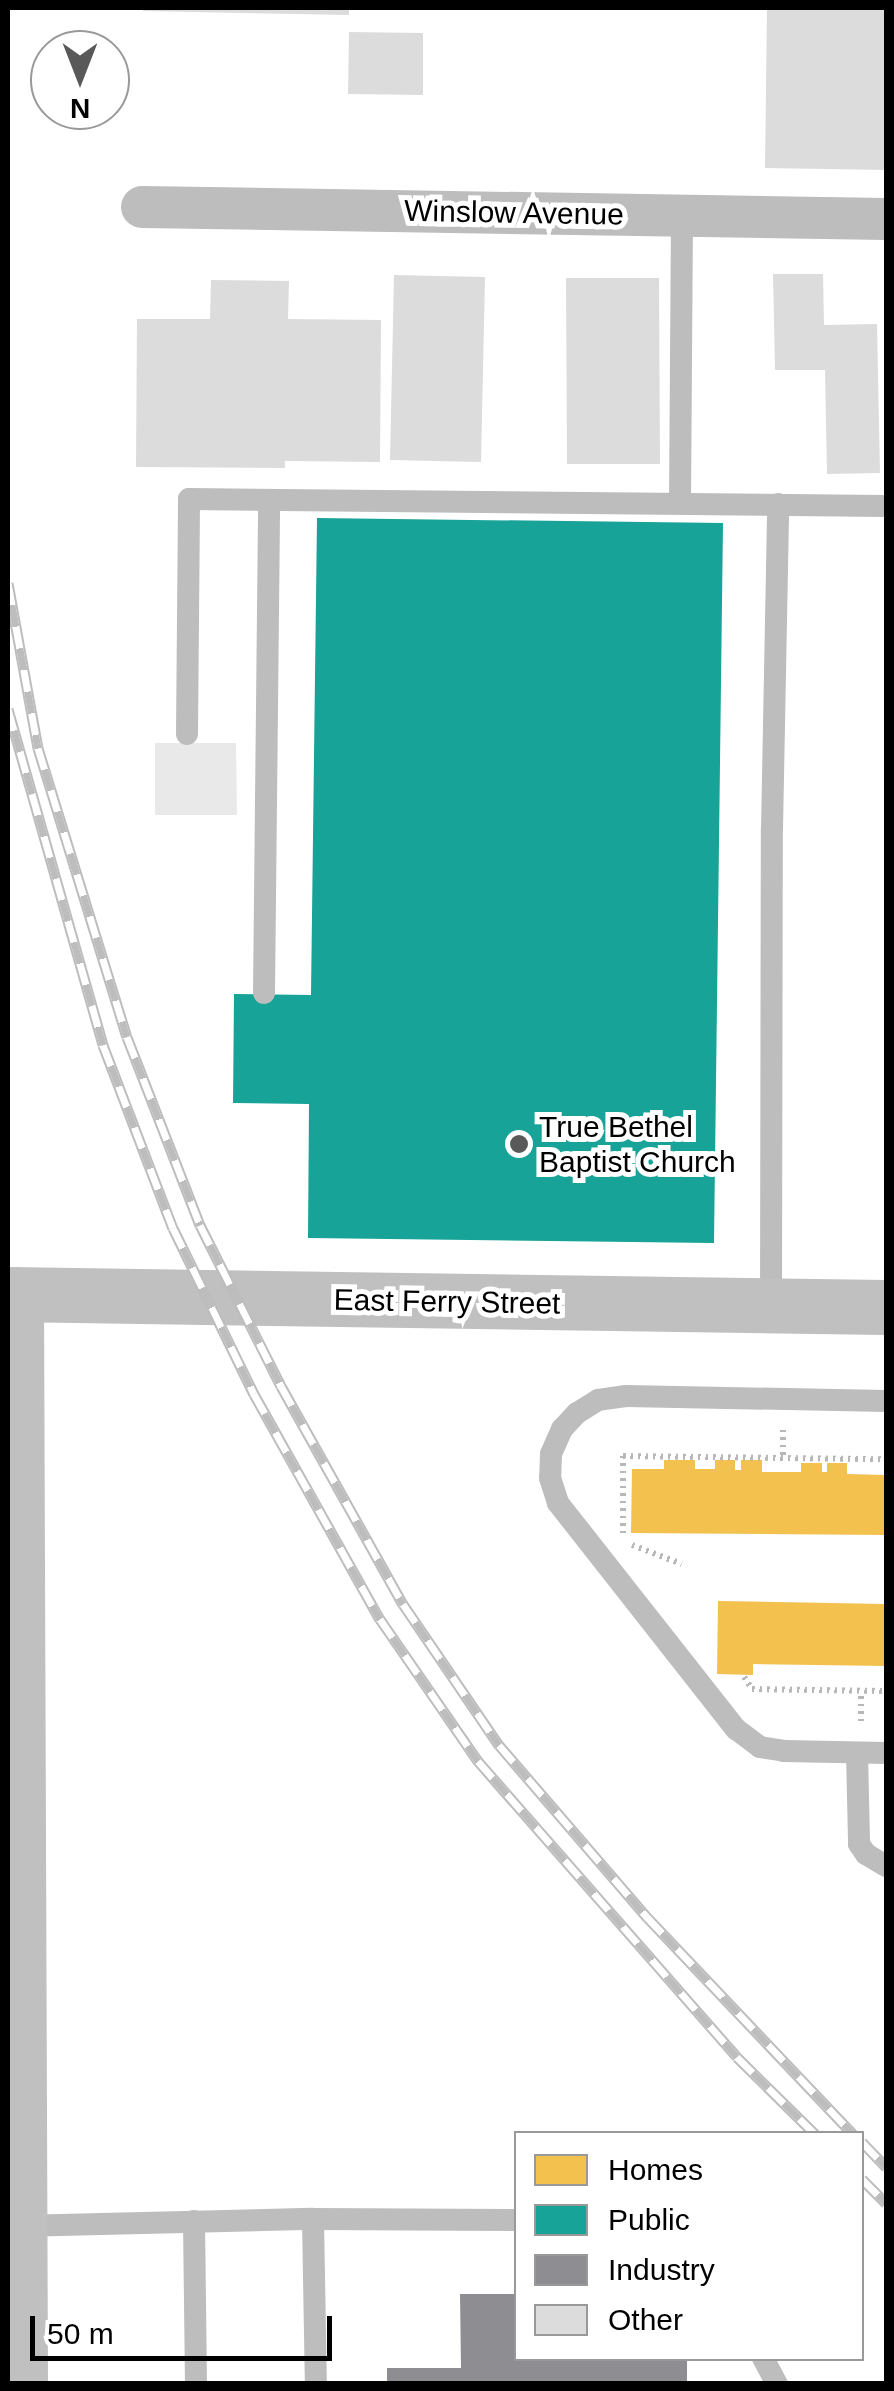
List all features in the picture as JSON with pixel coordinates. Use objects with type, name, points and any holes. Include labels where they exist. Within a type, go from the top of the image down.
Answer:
[{"type":"street","name":"Winslow Avenue","points":[[142,207],[886,219]]},
{"type":"street","name":"East Ferry Street","points":[[12,1294],[886,1307]]},
{"type":"street","points":[[12,1294],[20,2384]]},
{"type":"lane","points":[[680,503],[682,216]]},
{"type":"lane","points":[[187,734],[189,499],[886,506]]},
{"type":"lane","points":[[264,993],[269,500]]},
{"type":"lane","points":[[771,1306],[772,829],[778,504]]},
{"type":"lane","points":[[886,1401],[626,1396],[598,1400],[577,1412],[562,1429],[551,1454],[550,1478],[558,1503],[736,1728],[760,1747],[859,1741],[886,1753]]},
{"type":"lane","points":[[859,1741],[859,1844],[866,1854],[886,1866]]},
{"type":"lane","points":[[19,2226],[313,2219],[514,2220]]},
{"type":"lane","points":[[313,2219],[316,2384]]},
{"type":"lane","points":[[194,2221],[196,2384]]},
{"type":"lane","points":[[766,2361],[777,2384]]},
{"type":"path","points":[[783,1420],[783,1458]]},
{"type":"path","points":[[682,1564],[622,1545],[624,1456],[886,1460]]},
{"type":"path","points":[[744,1677],[752,1689],[886,1691]]},
{"type":"path","points":[[859,1741],[861,1691]]},
{"type":"shaded area","points":[[155,743],[236,743],[237,815],[155,815]]},
{"type":"building: Homes","points":[[664,1460],[695,1460],[695,1469],[715,1469],[715,1460],[735,1460],[735,1470],[741,1470],[741,1460],[762,1460],[762,1472],[801,1472],[801,1463],[822,1463],[822,1472],[827,1472],[827,1463],[847,1463],[847,1474],[886,1475],[886,1535],[631,1533],[632,1469],[664,1469]]},
{"type":"building: Homes","points":[[718,1601],[886,1604],[886,1666],[753,1664],[753,1675],[717,1674]]},
{"type":"building: Public","points":[[317,518],[723,523],[714,1243],[308,1238],[309,1104],[233,1103],[234,994],[311,995]]},
{"type":"building: Industry","points":[[460,2294],[514,2294],[514,2361],[687,2361],[687,2384],[387,2384],[387,2368],[461,2368]]},
{"type":"building: Other","points":[[349,8],[349,15],[143,11]]},
{"type":"building: Other","points":[[767,8],[886,8],[886,170],[765,168]]},
{"type":"building: Other","points":[[349,32],[423,33],[423,95],[348,94]]},
{"type":"building: Other","points":[[773,274],[823,274],[824,325],[877,324],[880,473],[827,474],[825,370],[775,370]]},
{"type":"building: Other","points":[[394,275],[485,277],[481,462],[390,460]]},
{"type":"building: Other","points":[[566,278],[659,278],[660,464],[567,464]]},
{"type":"building: Other","points":[[211,280],[289,281],[288,319],[381,320],[380,462],[285,461],[285,468],[136,467],[137,319],[210,319]]},
{"type":"railway","points":[[8,583],[38,748],[127,1037],[200,1225],[281,1386],[403,1604],[499,1745],[647,1917],[850,2131]]},
{"type":"railway","points":[[8,709],[103,1045],[173,1228],[254,1394],[380,1619],[478,1761],[737,2057],[812,2131]]},
{"type":"railway","points":[[864,2144],[886,2167]]},
{"type":"railway","points":[[864,2181],[886,2203]]},
{"type":"place","name":"True Bethel Baptist Church","points":[[519,1144]]}]
